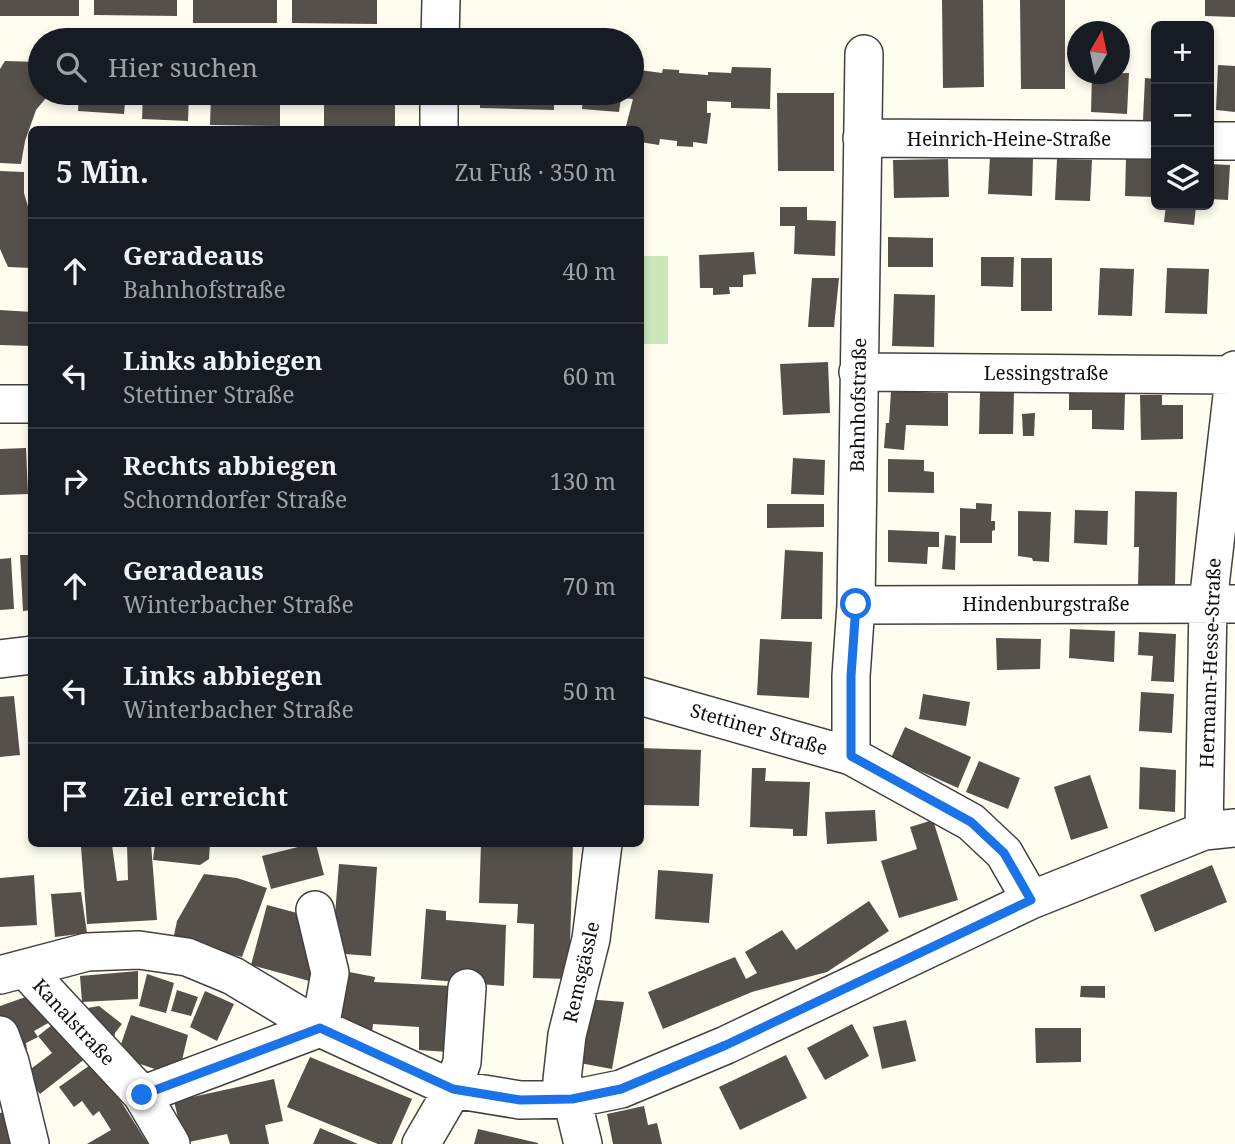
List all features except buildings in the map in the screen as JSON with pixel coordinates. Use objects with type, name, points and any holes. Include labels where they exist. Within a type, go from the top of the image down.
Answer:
[{"type":"street","points":[[440,28],[441,0]]},
{"type":"street","name":"Bahnhofstraße","points":[[851,756],[851,676],[856,604],[864,54]]},
{"type":"street","points":[[439,105],[439,126]]},
{"type":"street","name":"Heinrich-Heine-Straße","points":[[862,138],[1151,140]]},
{"type":"street","points":[[1214,141],[1235,141]]},
{"type":"street","name":"Lessingstraße","points":[[858,372],[1235,373]]},
{"type":"street","name":"Hermann-Hesse-Straße","points":[[1220,829],[1222,604],[1235,373]]},
{"type":"street","points":[[0,404],[28,404]]},
{"type":"street","name":"Hindenburgstraße","points":[[856,604],[1222,604]]},
{"type":"street","points":[[0,659],[28,656]]},
{"type":"street","name":"Stettiner Straße","points":[[644,697],[851,756],[971,822],[1004,853],[1031,900]]},
{"type":"street","points":[[12,972],[86,952],[139,950],[187,957],[233,976],[320,1028],[453,1089],[520,1100],[572,1099],[621,1089],[726,1045],[1031,900],[1220,829]]},
{"type":"street","name":"Remsgässle","points":[[583,1144],[572,1099],[562,1080],[567,1035],[591,939],[603,847]]},
{"type":"street","points":[[315,911],[330,973],[320,1028]]},
{"type":"street","name":"Kanalstraße","points":[[12,972],[142,1095],[171,1144]]},
{"type":"street","points":[[421,1144],[453,1089],[463,1062],[467,988]]},
{"type":"street","points":[[142,1095],[320,1028]]},
{"type":"street","points":[[0,1035],[10,1062],[30,1144]]},
{"type":"green space","points":[[644,256],[668,256],[668,344],[644,344]]},
{"type":"route","points":[[142,1095],[320,1028],[453,1089],[520,1100],[572,1099],[621,1089],[726,1045],[1031,900],[1004,853],[971,822],[851,756],[851,676],[856,604]]}]
